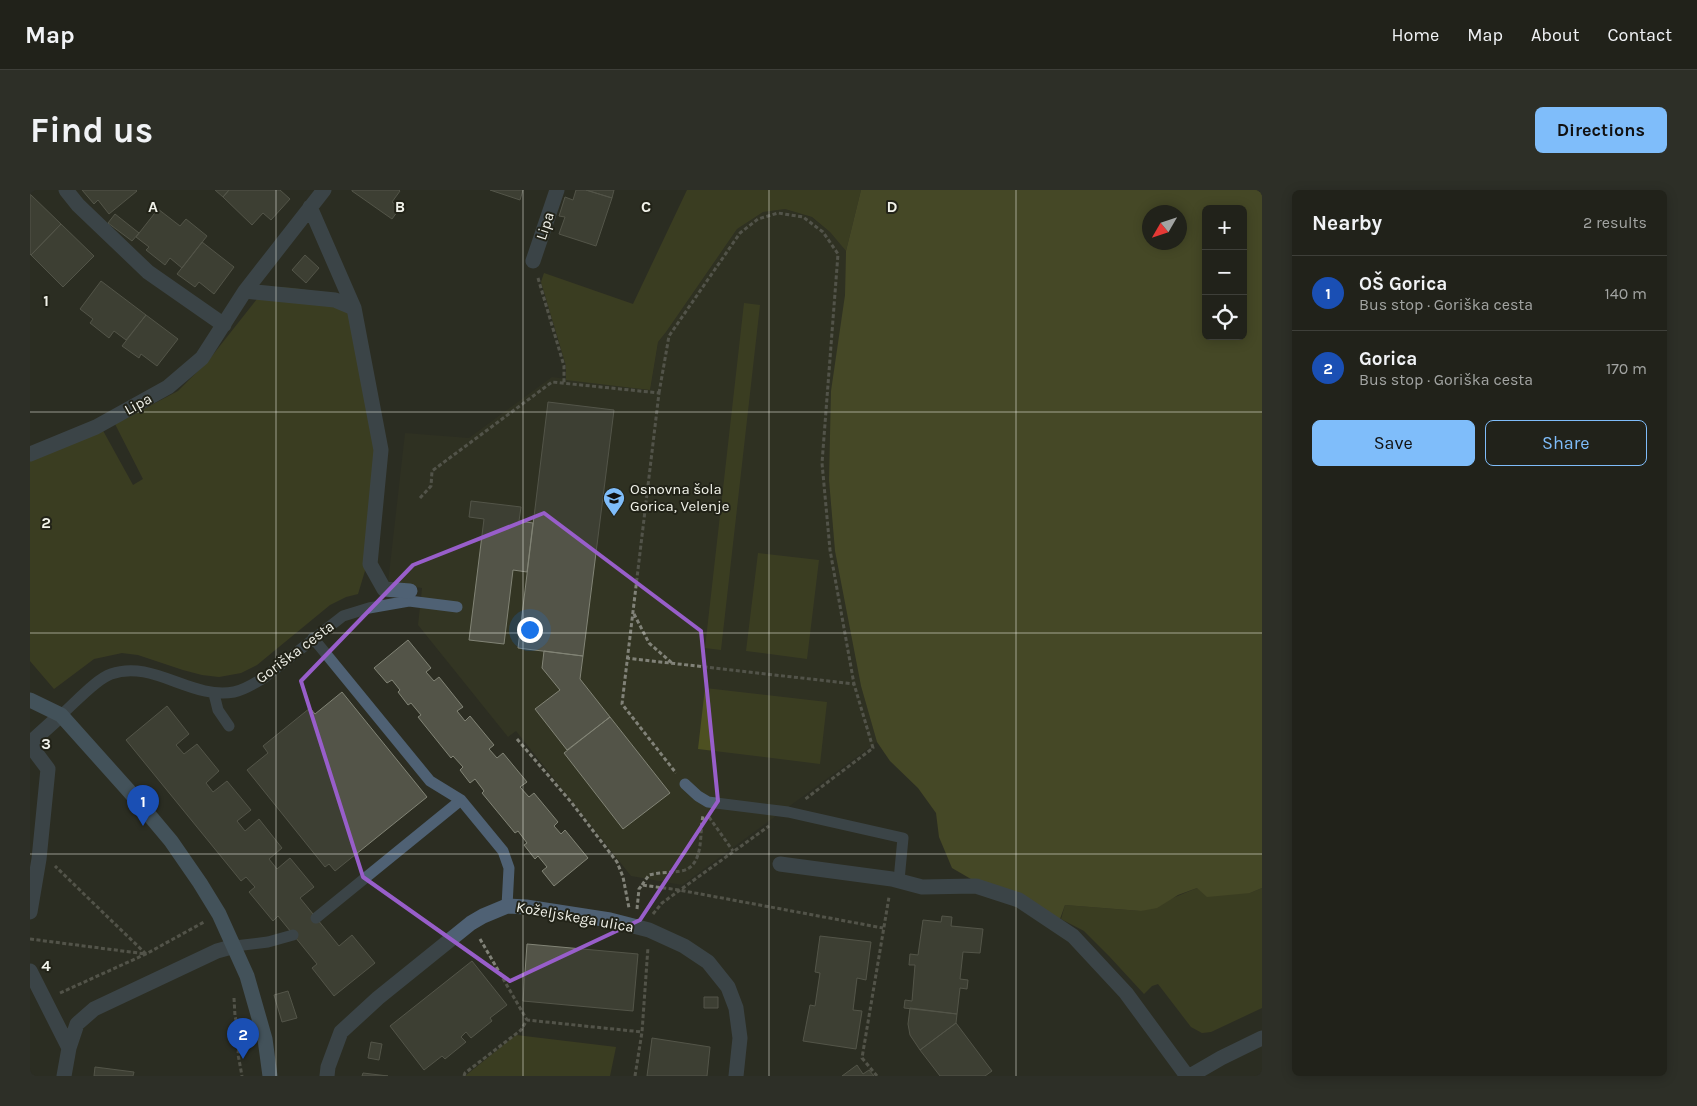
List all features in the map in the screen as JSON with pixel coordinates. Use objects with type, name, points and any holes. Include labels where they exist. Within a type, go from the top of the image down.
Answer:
[{"type":"street","points":[[66,190],[78,205],[148,272],[224,325]]},
{"type":"street","name":"Lipa","points":[[533,261],[557,190]]},
{"type":"street","name":"Lipa","points":[[30,454],[96,427],[168,387],[202,358],[244,291],[321,191]]},
{"type":"street","points":[[310,207],[354,308],[381,450],[370,564],[384,589],[410,590]]},
{"type":"street","points":[[244,291],[335,300],[354,308]]},
{"type":"street","points":[[30,700],[61,715],[130,791],[171,841],[200,883],[219,914],[247,976],[265,1039],[270,1076]]},
{"type":"street","points":[[30,912],[39,859],[48,770],[30,744],[61,715]]},
{"type":"street","points":[[780,864],[895,880],[922,887],[976,886],[1019,900],[1073,936],[1126,993],[1188,1076],[1262,1038]]},
{"type":"street","name":"Koželjskega ulica","points":[[327,1076],[328,1067],[341,1032],[378,998],[471,923],[508,906],[641,924],[684,946],[708,962],[728,987],[736,1008],[740,1038],[736,1076]]},
{"type":"street","points":[[64,1076],[69,1048],[77,1024],[94,1009],[217,951],[235,946]]},
{"type":"street","points":[[30,971],[69,1048]]},
{"type":"lane","name":"Goriška cesta","points":[[61,715],[102,678],[111,674],[126,670],[148,672],[214,694],[235,692],[251,686],[265,677],[313,638],[344,616],[369,608],[409,601],[457,607]]},
{"type":"lane","points":[[313,638],[430,781],[461,800],[504,851],[509,868],[508,906]]},
{"type":"lane","points":[[214,694],[218,710],[229,726]]},
{"type":"lane","points":[[685,784],[708,802],[788,812],[903,838],[895,880]]},
{"type":"lane","points":[[316,918],[461,800]]},
{"type":"lane","points":[[235,946],[268,942],[293,935]]},
{"type":"path","points":[[641,924],[679,890],[873,748],[854,684],[830,550],[822,463],[838,254],[824,232],[802,217],[778,213],[758,220],[740,233],[670,336],[659,393],[622,704],[685,784]]},
{"type":"path","points":[[533,261],[564,366],[564,383]]},
{"type":"path","points":[[420,498],[431,486],[432,470],[552,382],[659,393]]},
{"type":"path","points":[[633,613],[649,643],[673,663]]},
{"type":"path","points":[[626,658],[854,684]]},
{"type":"path","points":[[516,739],[571,802],[617,862],[623,877],[630,909],[641,924]]},
{"type":"path","points":[[635,1076],[642,1032],[641,924],[637,900],[639,890],[649,875],[682,871],[690,868],[698,855],[702,817],[706,812],[733,851]]},
{"type":"path","points":[[39,859],[52,863],[146,954]]},
{"type":"path","points":[[877,1076],[862,1058],[883,928],[895,880]]},
{"type":"path","points":[[642,885],[679,890],[883,928]]},
{"type":"path","points":[[46,1000],[146,954],[219,914]]},
{"type":"path","points":[[471,923],[528,1020]]},
{"type":"path","points":[[30,938],[146,954]]},
{"type":"path","points":[[233,991],[235,1016],[240,1036],[238,1054],[242,1076]]},
{"type":"path","points":[[528,1020],[642,1032]]},
{"type":"path","points":[[464,1076],[465,1073],[521,1030],[528,1020]]},
{"type":"highlighted area","points":[[544,513],[701,631],[718,801],[640,920],[510,981],[363,877],[301,681],[413,565]]},
{"type":"shaded area","name":"Osnovna šola Gorica, Velenje","points":[[785,209],[811,217],[830,232],[846,251],[845,294],[829,480],[835,551],[861,686],[877,742],[682,885],[631,876],[516,731],[508,737],[418,625],[422,588],[388,583],[405,433],[469,438],[552,377],[650,390],[658,342],[737,229],[763,212]]},
{"type":"green space","points":[[687,190],[861,190],[846,251],[830,232],[812,217],[785,209],[763,212],[737,229],[658,342],[650,390],[566,380],[566,366],[541,282],[544,273],[633,304]]},
{"type":"green space","points":[[861,190],[1262,190],[1262,888],[1250,893],[1207,897],[1197,888],[1178,895],[1157,908],[1141,911],[1065,905],[1060,919],[983,886],[952,868],[939,837],[936,813],[918,788],[890,761],[877,742],[861,686],[835,551],[829,480],[831,391],[845,295],[846,251]]},
{"type":"green space","points":[[273,287],[313,291],[351,303],[377,437],[367,564],[358,594],[346,597],[330,605],[257,665],[241,673],[219,677],[202,675],[138,655],[122,653],[94,659],[54,689],[30,661],[30,458],[101,427],[133,485],[143,479],[114,422],[125,419],[178,391],[208,361],[257,299]]},
{"type":"green space","points":[[744,303],[760,305],[721,650],[705,648]]},
{"type":"green space","points":[[758,553],[819,560],[807,659],[746,651]]},
{"type":"green space","points":[[705,688],[827,702],[820,764],[698,749]]},
{"type":"green space","points":[[1197,888],[1250,893],[1262,888],[1262,1008],[1211,1032],[1202,1033],[1191,1027],[1158,984],[1152,986],[1144,994],[1084,931],[1061,919],[1065,905],[1141,911]]},
{"type":"green space","points":[[516,1035],[616,1047],[610,1076],[465,1076]]},
{"type":"building","points":[[82,190],[137,191],[109,214],[98,200],[94,204]]},
{"type":"building","points":[[215,190],[229,190],[223,197]]},
{"type":"building","points":[[229,190],[280,190],[290,199],[271,220],[263,213],[252,225],[223,197]]},
{"type":"building","points":[[352,190],[399,190],[392,202],[400,208],[392,219]]},
{"type":"building","points":[[490,190],[523,190],[520,200]]},
{"type":"building","points":[[576,190],[586,190],[612,198],[596,246],[559,234],[565,217],[559,216],[565,197],[573,200]]},
{"type":"building","points":[[586,190],[614,190],[612,198]]},
{"type":"building","points":[[30,194],[61,224],[31,255],[30,254]]},
{"type":"building","points":[[158,209],[180,226],[186,219],[207,236],[182,268],[170,258],[165,265],[146,250],[149,247],[136,237]]},
{"type":"building","points":[[115,214],[139,233],[132,241],[108,223]]},
{"type":"building","points":[[61,224],[94,256],[63,287],[31,255]]},
{"type":"building","points":[[202,242],[234,267],[214,294],[199,282],[195,287],[177,274]]},
{"type":"building","points":[[305,255],[319,268],[306,283],[292,270]]},
{"type":"building","points":[[101,281],[146,315],[126,340],[114,331],[109,338],[90,323],[93,319],[80,309]]},
{"type":"building","points":[[146,315],[178,339],[157,366],[141,354],[139,358],[122,346]]},
{"type":"building","points":[[548,402],[614,410],[583,656],[518,648]]},
{"type":"building","points":[[471,501],[521,507],[519,521],[533,523],[527,572],[513,570],[504,644],[469,640],[484,519],[469,517]]},
{"type":"building","points":[[408,640],[431,668],[426,672],[434,681],[439,677],[463,707],[457,711],[465,721],[470,716],[494,745],[489,749],[497,758],[503,753],[527,782],[520,787],[529,797],[534,793],[558,822],[554,826],[561,834],[565,830],[588,858],[554,886],[542,871],[547,867],[538,856],[535,859],[524,845],[527,843],[518,831],[515,833],[482,793],[484,791],[475,779],[470,783],[460,770],[463,767],[453,756],[451,758],[418,717],[421,715],[411,703],[408,705],[398,692],[400,690],[392,680],[387,683],[374,668]]},
{"type":"building","points":[[544,651],[583,656],[580,679],[610,717],[567,750],[535,709],[560,690],[542,668]]},
{"type":"building","points":[[342,692],[427,797],[335,871],[329,864],[325,867],[247,770],[268,753],[263,746],[310,708],[315,714]]},
{"type":"building","points":[[167,706],[189,734],[176,745],[184,754],[197,744],[219,771],[206,783],[213,792],[227,781],[251,810],[237,821],[245,831],[259,819],[282,848],[269,859],[277,869],[290,858],[314,887],[300,898],[339,946],[352,935],[375,963],[334,996],[312,968],[317,964],[278,916],[273,921],[249,892],[255,887],[246,877],[241,881],[126,740]]},
{"type":"building","points":[[610,717],[670,793],[623,829],[564,753]]},
{"type":"building","points":[[942,916],[952,917],[951,926],[983,929],[980,953],[963,952],[960,979],[968,980],[967,989],[960,988],[957,1014],[904,1008],[905,1000],[912,1001],[915,965],[909,965],[910,954],[918,955],[923,920],[941,922]]},
{"type":"building","points":[[820,936],[871,942],[866,980],[857,978],[853,1010],[862,1011],[856,1049],[803,1041],[810,1005],[815,1006],[820,973],[815,972]]},
{"type":"building","points":[[527,944],[638,954],[633,1011],[523,1001]]},
{"type":"building","points":[[472,961],[507,1005],[490,1018],[492,1021],[471,1038],[466,1032],[461,1037],[466,1042],[445,1059],[442,1056],[424,1070],[390,1026]]},
{"type":"building","points":[[288,991],[297,1018],[282,1022],[274,995]]},
{"type":"building","points":[[704,997],[718,997],[718,1008],[704,1008]]},
{"type":"building","points":[[910,1008],[957,1014],[956,1023],[920,1050],[910,1035],[908,1024]]},
{"type":"building","points":[[956,1023],[992,1071],[985,1076],[940,1076],[920,1050]]},
{"type":"building","points":[[652,1038],[710,1047],[707,1076],[647,1076]]},
{"type":"building","points":[[371,1042],[382,1044],[379,1060],[368,1058]]},
{"type":"building","points":[[857,1065],[863,1074],[869,1070],[874,1076],[842,1076]]},
{"type":"building","points":[[95,1067],[134,1072],[133,1076],[94,1076]]},
{"type":"building","points":[[363,1073],[388,1076],[362,1076]]},
{"type":"place","name":"Osnovna šola Gorica, Velenje","points":[[614,517]]},
{"type":"place","name":"OŠ Gorica","points":[[143,826]]},
{"type":"place","name":"Gorica","points":[[243,1059]]}]
